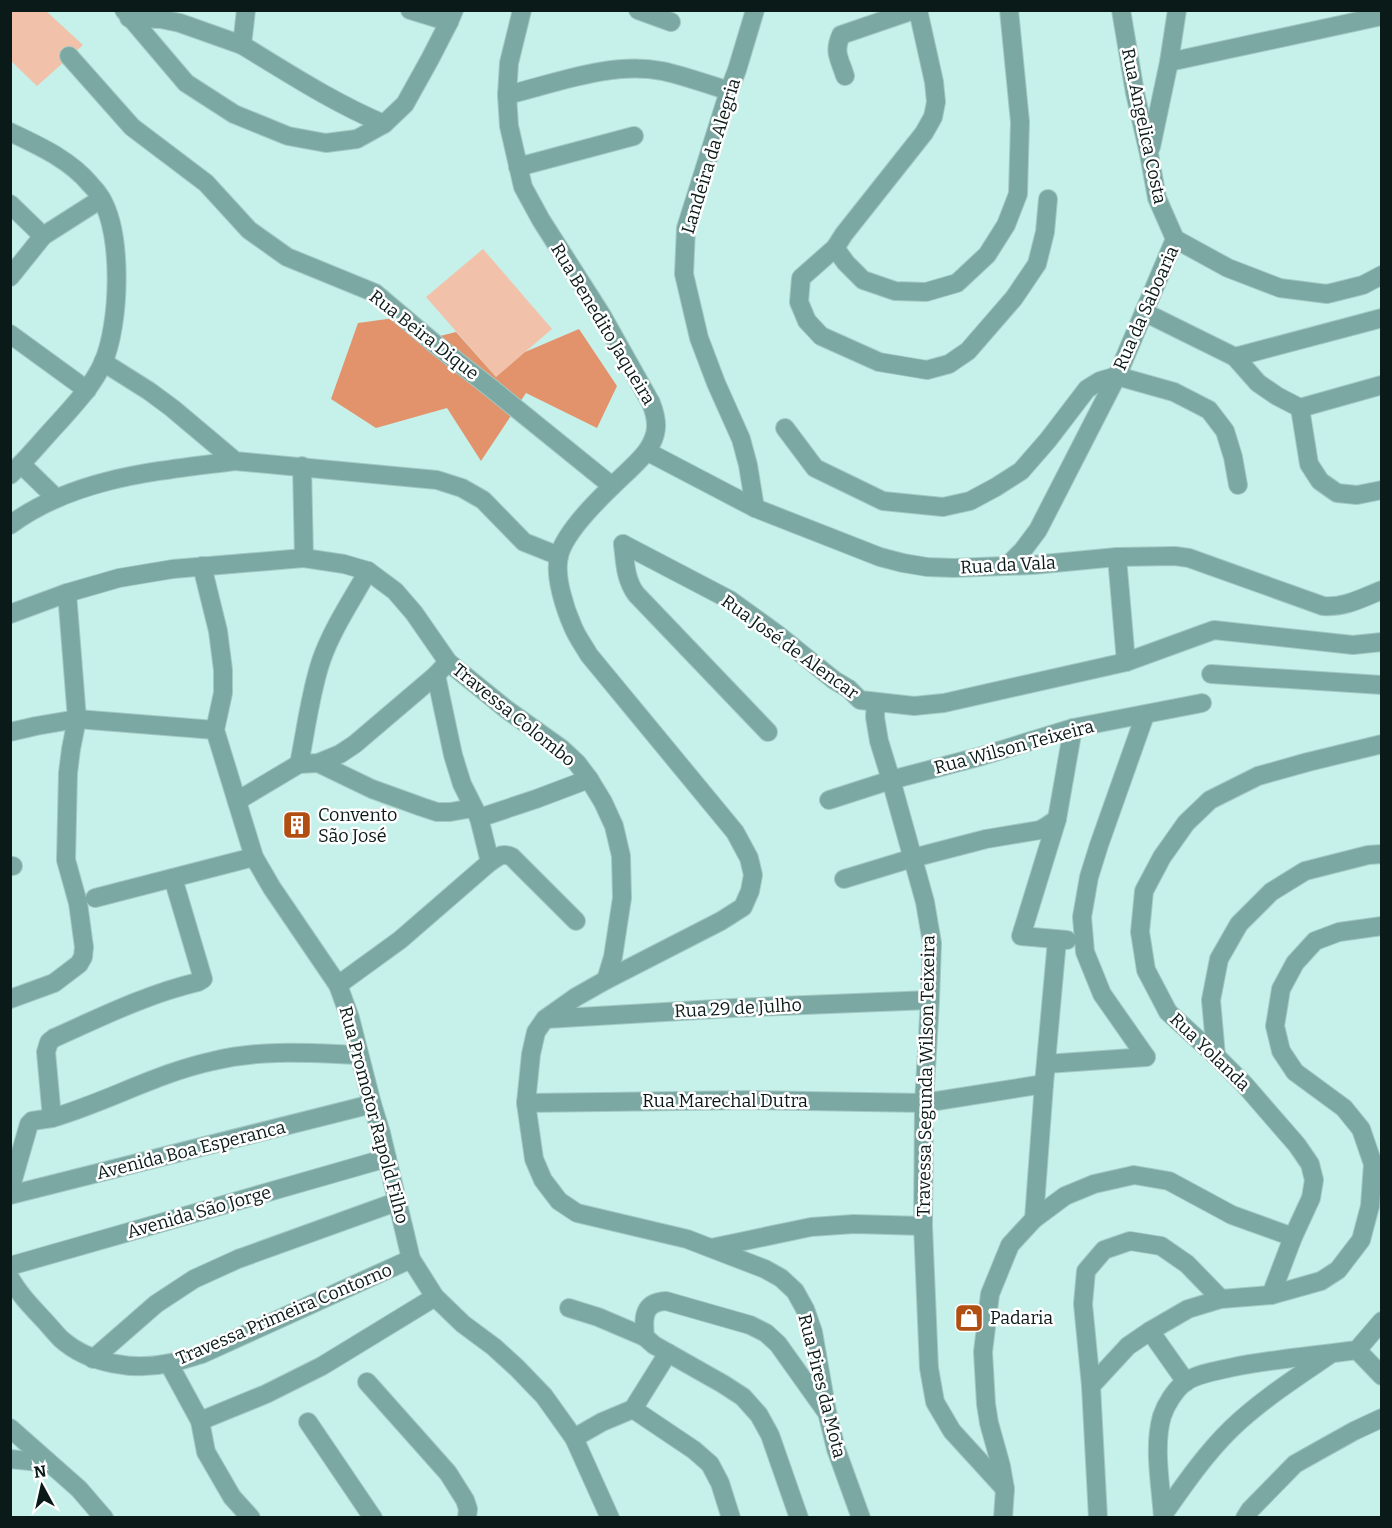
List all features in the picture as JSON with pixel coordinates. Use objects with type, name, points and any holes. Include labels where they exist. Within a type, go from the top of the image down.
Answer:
[{"type":"street","points":[[242,45],[246,10]]},
{"type":"street","points":[[126,14],[186,83],[234,114],[288,136],[326,143],[357,139],[384,124],[405,104],[451,16],[410,10]]},
{"type":"street","name":"Rua Benedito Jaqueira","points":[[522,10],[509,63],[507,95],[509,126],[523,187],[541,220],[601,314],[651,403],[657,423],[656,433],[648,452],[612,486],[566,539],[559,556],[558,578],[564,602],[573,629],[589,655],[735,832],[749,858],[753,876],[743,907],[721,921],[606,980]]},
{"type":"street","points":[[638,10],[671,22]]},
{"type":"street","name":"Landeira da Alegria","points":[[755,10],[686,228],[684,274],[699,338],[741,439],[755,508]]},
{"type":"street","points":[[845,76],[837,52],[837,44],[841,35],[916,10],[934,82],[936,102],[933,117],[924,133],[835,248],[801,278],[799,303],[807,321],[820,336],[879,362],[927,369],[949,364],[968,351],[1014,298],[1037,264],[1045,232],[1048,199]]},
{"type":"street","points":[[835,248],[863,280],[895,291],[926,292],[957,283],[987,255],[1006,225],[1018,194],[1020,122],[1009,10]]},
{"type":"street","name":"Rua Angelica Costa","points":[[1121,10],[1134,93],[1157,198],[1175,239]]},
{"type":"street","points":[[1149,154],[1177,10]]},
{"type":"street","points":[[126,14],[180,23],[242,45],[356,112],[384,124]]},
{"type":"street","points":[[1168,62],[1382,16]]},
{"type":"street","name":"Rua Beira Dique","points":[[69,56],[132,127],[206,183],[249,230],[287,257],[375,293],[612,486]]},
{"type":"street","points":[[507,95],[599,72],[634,68],[662,71],[729,91]]},
{"type":"street","points":[[10,132],[70,164],[89,183],[101,199],[108,214],[113,238],[117,275],[115,321],[103,362],[87,390],[17,462],[56,498]]},
{"type":"street","points":[[518,167],[634,136]]},
{"type":"street","points":[[10,277],[43,236],[101,199]]},
{"type":"street","points":[[10,204],[43,236]]},
{"type":"street","name":"Rua da Saboaria","points":[[1007,566],[1038,530],[1117,376],[1175,239],[1228,268],[1280,288],[1327,294],[1363,285],[1382,275]]},
{"type":"street","points":[[1144,312],[1235,357],[1258,382],[1277,396],[1300,408],[1382,385]]},
{"type":"street","points":[[1235,357],[1382,318]]},
{"type":"street","points":[[10,334],[87,390]]},
{"type":"street","points":[[103,362],[172,408],[235,461]]},
{"type":"street","points":[[785,428],[814,468],[883,501],[943,507],[970,501],[996,488],[1021,471],[1087,389],[1100,381],[1117,376],[1174,392],[1209,410],[1225,431],[1238,485]]},
{"type":"street","points":[[1300,408],[1309,464],[1320,481],[1337,493],[1357,495],[1382,490]]},
{"type":"street","name":"Rua da Vala","points":[[648,452],[755,508],[880,557],[903,563],[954,568],[1117,557],[1175,556],[1189,558],[1323,606],[1344,605],[1382,590]]},
{"type":"street","points":[[10,525],[56,498],[80,489],[144,473],[235,461],[437,480],[462,488],[483,500],[524,542],[559,556]]},
{"type":"street","points":[[302,466],[304,558]]},
{"type":"street","name":"Rua José de Alencar","points":[[768,732],[636,594],[627,578],[623,544],[730,600],[870,706],[944,703],[1126,662],[1214,630],[1353,645],[1382,642]]},
{"type":"street","points":[[1117,557],[1126,662]]},
{"type":"street","name":"Travessa Colombo","points":[[10,614],[67,593],[119,578],[202,566],[304,558],[344,564],[368,571],[395,591],[408,606],[442,668],[506,709],[562,749],[577,763],[603,802],[614,826],[621,856],[622,898],[613,957],[606,980]]},
{"type":"street","points":[[10,732],[78,719],[214,730],[223,693],[223,670],[218,631],[202,566]]},
{"type":"street","points":[[299,764],[312,696],[322,660],[336,628],[368,571]]},
{"type":"street","points":[[10,999],[54,983],[79,964],[83,957],[86,901],[66,860],[70,749],[78,719],[67,593]]},
{"type":"street","points":[[237,801],[299,764],[318,763],[340,754],[355,744],[442,668]]},
{"type":"street","points":[[442,668],[453,755],[462,784],[497,858]]},
{"type":"street","points":[[1211,674],[1382,685]]},
{"type":"street","name":"Rua Wilson Teixeira","points":[[829,800],[1074,728],[1202,704]]},
{"type":"street","name":"Travessa Segunda Wilson Teixeira","points":[[870,706],[925,902],[932,943],[924,1103],[923,1226],[929,1368],[935,1402],[952,1431],[1005,1489]]},
{"type":"street","points":[[1046,1064],[1146,1056],[1102,994],[1085,952],[1082,917],[1089,877],[1145,715]]},
{"type":"street","points":[[1074,728],[1057,819],[1021,936],[1084,940]]},
{"type":"street","name":"Rua Promotor Rapold Filho","points":[[214,730],[254,857],[278,897],[338,985],[350,1018],[381,1132],[411,1259],[435,1297],[463,1324],[518,1368],[544,1396],[574,1438],[610,1518]]},
{"type":"street","name":"Rua Yolanda","points":[[1271,1295],[1311,1198],[1314,1180],[1310,1164],[1297,1145],[1244,1084],[1168,1012],[1146,970],[1140,932],[1144,891],[1162,856],[1186,823],[1210,800],[1258,776],[1380,741]]},
{"type":"street","points":[[318,763],[372,789],[437,812],[476,813],[536,800],[589,779]]},
{"type":"street","points":[[844,879],[986,839],[1040,830],[1057,819]]},
{"type":"street","points":[[1216,1056],[1211,1000],[1219,959],[1239,924],[1271,892],[1305,871],[1368,855],[1382,854]]},
{"type":"street","points":[[86,901],[254,857]]},
{"type":"street","points":[[338,985],[400,940],[497,858],[512,857],[576,921]]},
{"type":"street","points":[[52,1118],[46,1052],[49,1042],[138,1000],[201,981],[202,976],[172,878]]},
{"type":"street","points":[[1091,1386],[1128,1346],[1188,1309],[1221,1299],[1271,1295],[1321,1281],[1338,1270],[1361,1240],[1370,1206],[1372,1164],[1361,1129],[1344,1108],[1295,1072],[1281,1051],[1275,1026],[1281,990],[1295,963],[1316,941],[1339,932],[1382,926]]},
{"type":"street","points":[[1034,1219],[1057,940]]},
{"type":"street","points":[[545,1019],[576,997],[606,980]]},
{"type":"street","name":"Rua 29 de Julho","points":[[545,1019],[930,1000]]},
{"type":"street","name":"Rua Pires da Mota","points":[[545,1019],[536,1032],[531,1054],[526,1102],[534,1159],[543,1180],[559,1201],[577,1213],[687,1239],[765,1269],[782,1278],[795,1291],[805,1309],[813,1332],[836,1449],[861,1518]]},
{"type":"street","points":[[10,1190],[28,1124],[32,1121],[79,1110],[163,1076],[212,1061],[253,1054],[284,1052],[359,1055]]},
{"type":"street","name":"Rua Marechal Dutra","points":[[526,1102],[754,1100],[924,1103],[1044,1084]]},
{"type":"street","name":"Avenida Boa Esperanca","points":[[10,1195],[372,1104]]},
{"type":"street","name":"Avenida São Jorge","points":[[10,1266],[387,1158]]},
{"type":"street","points":[[1003,1518],[1005,1489],[1001,1466],[988,1423],[983,1352],[990,1294],[1010,1245],[1034,1219],[1065,1196],[1094,1184],[1134,1175],[1169,1181],[1232,1215],[1293,1237]]},
{"type":"street","points":[[93,1359],[156,1304],[194,1279],[238,1259],[396,1202]]},
{"type":"street","points":[[711,1248],[811,1227],[854,1224],[923,1226]]},
{"type":"street","points":[[1098,1518],[1091,1386],[1083,1304],[1086,1271],[1104,1250],[1130,1241],[1161,1246],[1187,1264],[1221,1299]]},
{"type":"street","name":"Travessa Primeira Contorno","points":[[10,1278],[20,1293],[61,1339],[93,1359],[147,1367],[169,1364],[202,1354],[411,1259]]},
{"type":"street","points":[[200,1421],[266,1394],[321,1366],[435,1297]]},
{"type":"street","points":[[645,1337],[643,1322],[647,1310],[653,1304],[666,1301],[750,1325],[766,1333],[778,1344],[827,1412]]},
{"type":"street","points":[[569,1308],[598,1317],[645,1337],[654,1345],[743,1397],[759,1414],[770,1435],[799,1518]]},
{"type":"street","points":[[1163,1516],[1158,1442],[1162,1417],[1170,1399],[1186,1382],[1209,1372],[1261,1361],[1357,1350],[1382,1321]]},
{"type":"street","points":[[1150,1331],[1186,1382]]},
{"type":"street","points":[[1357,1350],[1382,1376]]},
{"type":"street","points":[[574,1438],[602,1422],[633,1409],[668,1353]]},
{"type":"street","points":[[1163,1516],[1187,1481],[1232,1428],[1263,1401],[1330,1354]]},
{"type":"street","points":[[169,1364],[200,1421],[206,1452],[232,1497],[251,1518]]},
{"type":"street","points":[[367,1382],[448,1473],[465,1500],[468,1509],[467,1518]]},
{"type":"street","points":[[633,1409],[694,1450],[710,1464],[720,1483],[731,1518]]},
{"type":"street","points":[[1245,1518],[1295,1464],[1382,1418]]},
{"type":"street","points":[[308,1422],[373,1518]]},
{"type":"street","points":[[10,1428],[79,1489],[96,1515]]},
{"type":"street","points":[[10,1459],[49,1463]]},
{"type":"shaded area","points":[[10,11],[46,11],[83,45],[37,86],[11,61]]},
{"type":"shaded area","points":[[483,249],[552,329],[496,377],[426,297]]},
{"type":"shaded area","points":[[409,316],[432,338],[456,332],[496,377],[525,352],[579,329],[617,386],[597,428],[526,393],[481,461],[447,408],[376,428],[331,399],[358,323]]},
{"type":"place","name":"Convento São José","points":[[297,825]]},
{"type":"place","name":"Padaria","points":[[969,1318]]}]
